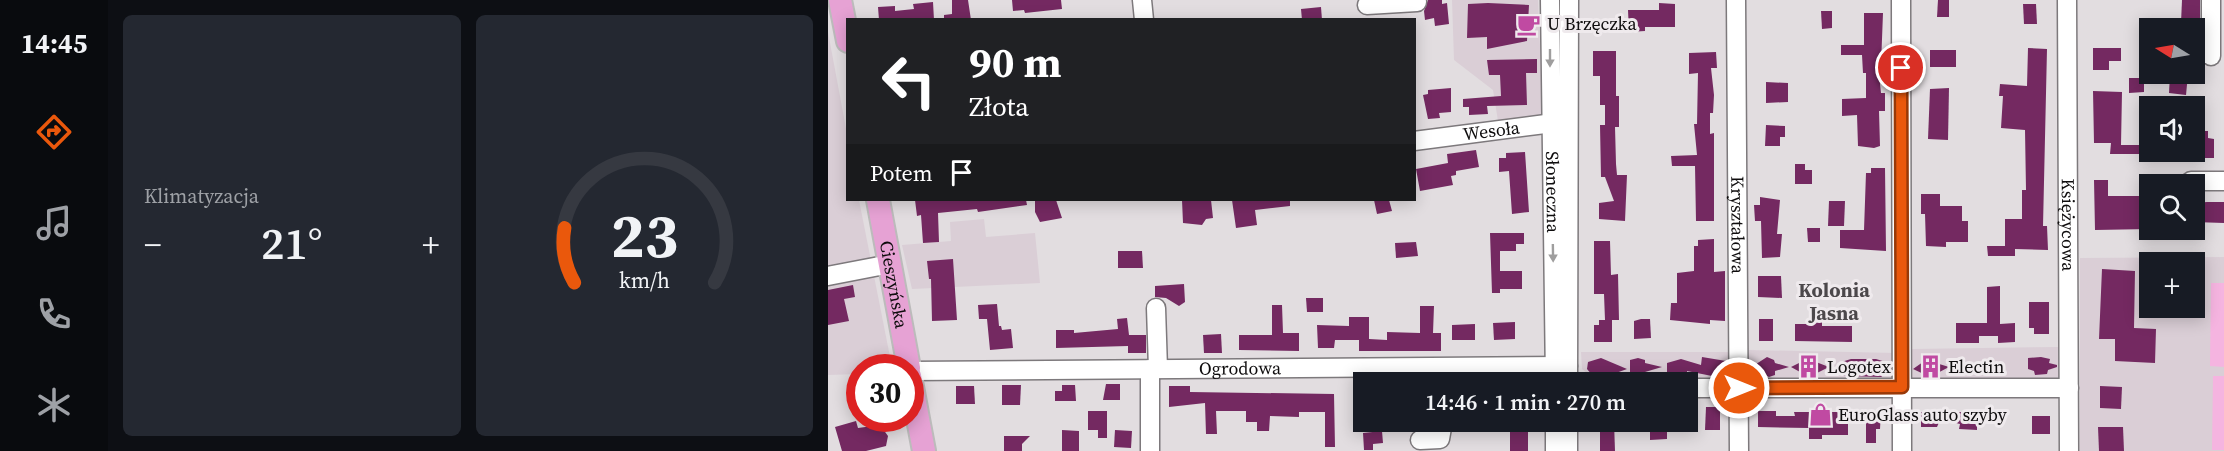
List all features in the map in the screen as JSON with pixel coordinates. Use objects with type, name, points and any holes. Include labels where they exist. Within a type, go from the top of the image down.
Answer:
[{"type":"main road","points":[[840,1],[846,31]]},
{"type":"main road","name":"Cieszyńska","points":[[878,201],[907,354]]},
{"type":"main road","name":"Cieszyńska","points":[[921,432],[924,451]]},
{"type":"street","points":[[1142,0],[1144,18]]},
{"type":"street","name":"Słoneczna","points":[[1550,0],[1559,122],[1562,372]]},
{"type":"street","name":"Słoneczna","points":[[1559,122],[1569,0]]},
{"type":"street","name":"Kryształowa","points":[[1736,0],[1739,451]]},
{"type":"street","points":[[1900,0],[1902,451]]},
{"type":"street","name":"Księżycowa","points":[[2067,0],[2069,451]]},
{"type":"street","points":[[2211,0],[2211,56]]},
{"type":"street","points":[[1368,8],[1418,2]]},
{"type":"street","name":"Wesoła","points":[[1416,141],[1559,122]]},
{"type":"street","points":[[2205,181],[2224,181]]},
{"type":"street","points":[[828,276],[890,264]]},
{"type":"street","points":[[1150,451],[1156,308]]},
{"type":"street","name":"Ogrodowa","points":[[924,372],[1154,369],[1353,372]]},
{"type":"street","points":[[1698,388],[2069,388]]},
{"type":"street","points":[[1420,440],[1440,439],[1441,432]]},
{"type":"street","points":[[1555,432],[1555,451]]},
{"type":"street","points":[[1568,432],[1568,451]]},
{"type":"shaded area","points":[[1452,0],[1538,0],[1543,117],[1498,121],[1493,90],[1454,60]]},
{"type":"shaded area","points":[[828,32],[846,129],[846,201],[859,201],[889,354],[846,354],[846,374],[828,375]]},
{"type":"shaded area","points":[[984,219],[986,237],[1035,233],[1040,283],[912,289],[902,245],[951,241],[950,222]]},
{"type":"shaded area","points":[[2205,257],[2224,257],[2224,451],[2080,451],[2080,258],[2139,258],[2139,318],[2205,318]]},
{"type":"shaded area","points":[[2211,283],[2224,283],[2224,367],[2210,366]]},
{"type":"shaded area","points":[[2059,347],[2059,384],[1911,382],[1912,349]]},
{"type":"shaded area","points":[[1747,350],[1897,353],[1897,381],[1747,381]]},
{"type":"shaded area","points":[[1581,352],[1732,352],[1733,380],[1698,380],[1698,372],[1586,372],[1582,369]]},
{"type":"shaded area","points":[[2213,376],[2224,376],[2224,450],[2212,450]]},
{"type":"building","points":[[952,0],[968,0],[971,18],[944,18],[944,15],[952,14]]},
{"type":"building","points":[[1012,0],[1061,0],[1062,9],[1025,13],[1024,10],[1013,11]]},
{"type":"building","points":[[1428,0],[1442,0],[1442,4],[1447,3],[1449,24],[1435,26],[1434,18],[1425,20],[1424,11]]},
{"type":"building","points":[[1938,0],[1949,0],[1949,17],[1937,17]]},
{"type":"building","points":[[2182,0],[2200,0],[2200,18],[2181,18]]},
{"type":"building","points":[[933,2],[934,18],[879,18],[878,7],[895,6],[895,11],[914,9],[913,4]]},
{"type":"building","points":[[1659,3],[1675,4],[1675,27],[1645,27],[1645,31],[1629,32],[1628,10],[1659,10]]},
{"type":"building","points":[[1468,4],[1529,5],[1527,41],[1487,49],[1487,37],[1467,38]]},
{"type":"building","points":[[2023,4],[2036,4],[2037,24],[2024,24]]},
{"type":"building","points":[[1321,7],[1322,18],[1302,18],[1301,9]]},
{"type":"building","points":[[1821,11],[1832,11],[1832,28],[1822,29]]},
{"type":"building","points":[[1864,13],[1883,13],[1881,65],[1878,65],[1881,93],[1885,93],[1885,111],[1879,111],[1880,146],[1874,148],[1858,146],[1857,115],[1842,116],[1842,99],[1866,98],[1866,73],[1863,73],[1862,55],[1841,55],[1841,45],[1864,45]]},
{"type":"building","points":[[2028,48],[2047,49],[2043,226],[2047,226],[2048,250],[2015,249],[2015,256],[1988,256],[1987,246],[2005,246],[2005,219],[2022,219],[2022,190],[2026,190],[2025,130],[2001,128],[2003,96],[1999,96],[2000,84],[2027,86]]},
{"type":"building","points":[[2093,48],[2121,48],[2121,61],[2109,61],[2109,70],[2093,70]]},
{"type":"building","points":[[1930,50],[1956,50],[1956,67],[1930,67]]},
{"type":"building","points":[[1593,51],[1616,51],[1619,127],[1615,127],[1616,164],[1617,175],[1627,175],[1625,221],[1599,219],[1599,203],[1614,201],[1605,177],[1601,177],[1600,125],[1605,125],[1605,105],[1600,105],[1600,76],[1593,76]]},
{"type":"building","points":[[1716,52],[1717,68],[1711,68],[1714,95],[1713,113],[1710,113],[1710,134],[1714,133],[1714,221],[1696,221],[1695,166],[1672,166],[1671,156],[1697,155],[1694,124],[1697,124],[1698,73],[1689,74],[1689,53]]},
{"type":"building","points":[[1537,59],[1537,73],[1526,73],[1527,105],[1487,106],[1488,114],[1469,115],[1469,107],[1463,107],[1463,99],[1501,96],[1500,75],[1489,75],[1487,60]]},
{"type":"building","points":[[2129,78],[2139,78],[2139,84],[2144,84],[2144,92],[2129,93]]},
{"type":"building","points":[[1766,82],[1788,83],[1788,102],[1766,103]]},
{"type":"building","points":[[2169,84],[2187,84],[2186,95],[2169,93]]},
{"type":"building","points":[[1451,88],[1451,112],[1439,113],[1440,118],[1428,119],[1423,95],[1428,94],[1428,90]]},
{"type":"building","points":[[1949,88],[1948,140],[1928,139],[1930,89]]},
{"type":"building","points":[[2093,91],[2122,92],[2121,145],[2139,145],[2139,154],[2110,154],[2111,143],[2094,143]]},
{"type":"building","points":[[1766,125],[1785,126],[1785,137],[1780,137],[1780,146],[1765,146]]},
{"type":"building","points":[[2205,131],[2208,131],[2208,138],[2214,139],[2214,158],[2205,158]]},
{"type":"building","points":[[1476,150],[1479,167],[1456,171],[1456,175],[1451,176],[1453,185],[1420,191],[1416,169],[1448,163],[1447,154]]},
{"type":"building","points":[[1525,152],[1529,212],[1512,214],[1509,171],[1499,172],[1499,158],[1506,158],[1506,153]]},
{"type":"building","points":[[1795,164],[1805,164],[1805,170],[1812,170],[1812,184],[1795,184]]},
{"type":"building","points":[[1871,168],[1885,168],[1886,251],[1840,248],[1840,230],[1864,230],[1866,173],[1871,173]]},
{"type":"building","points":[[2094,180],[2108,180],[2108,196],[2139,196],[2139,229],[2095,230]]},
{"type":"building","points":[[1921,194],[1940,194],[1940,206],[1962,206],[1962,221],[1968,221],[1968,242],[1946,242],[1946,247],[1926,246],[1925,214],[1921,214]]},
{"type":"building","points":[[1760,197],[1780,200],[1777,234],[1782,234],[1780,257],[1762,258],[1761,221],[1755,221],[1754,205],[1760,205]]},
{"type":"building","points":[[915,201],[1026,201],[1027,205],[978,212],[977,209],[938,213],[939,242],[923,243],[921,215],[917,216]]},
{"type":"building","points":[[1035,201],[1056,201],[1062,218],[1040,222],[1035,212]]},
{"type":"building","points":[[1182,201],[1211,201],[1213,218],[1206,219],[1202,225],[1183,223]]},
{"type":"building","points":[[1232,201],[1290,201],[1290,206],[1255,210],[1257,225],[1236,228]]},
{"type":"building","points":[[1374,201],[1389,201],[1392,211],[1377,214]]},
{"type":"building","points":[[1829,201],[1845,201],[1844,226],[1828,226]]},
{"type":"building","points":[[2205,202],[2224,202],[2224,223],[2205,222]]},
{"type":"building","points":[[1807,228],[1820,228],[1820,242],[1808,242]]},
{"type":"building","points":[[1490,233],[1524,233],[1524,244],[1516,244],[1516,251],[1500,251],[1500,271],[1522,271],[1522,289],[1500,289],[1500,293],[1492,293]]},
{"type":"building","points":[[1714,239],[1714,272],[1725,271],[1725,321],[1710,320],[1710,324],[1670,320],[1671,303],[1677,303],[1677,273],[1694,271],[1694,246],[1698,246],[1698,240]]},
{"type":"building","points":[[1594,241],[1610,241],[1611,275],[1618,274],[1619,320],[1612,320],[1612,342],[1594,342],[1594,325],[1599,325],[1599,320],[1605,320],[1604,294],[1594,294]]},
{"type":"building","points":[[1416,242],[1418,256],[1396,258],[1395,243]]},
{"type":"building","points":[[1118,251],[1142,251],[1143,268],[1118,268]]},
{"type":"building","points":[[953,259],[957,320],[932,321],[931,279],[929,279],[927,261]]},
{"type":"building","points":[[2102,269],[2135,271],[2134,328],[2156,329],[2155,363],[2115,361],[2115,339],[2099,339]]},
{"type":"building","points":[[1758,276],[1781,276],[1782,298],[1758,297]]},
{"type":"building","points":[[1184,284],[1185,302],[1179,306],[1166,298],[1155,297],[1155,286]]},
{"type":"building","points":[[853,285],[855,297],[844,299],[849,321],[828,325],[828,290]]},
{"type":"building","points":[[2000,286],[2000,324],[2015,323],[2015,342],[1998,343],[1998,336],[1979,336],[1979,343],[1956,343],[1956,323],[1987,323],[1987,287]]},
{"type":"building","points":[[1306,298],[1323,298],[1323,312],[1307,312]]},
{"type":"building","points":[[2029,302],[2049,302],[2049,334],[2034,334],[2034,328],[2029,328]]},
{"type":"building","points":[[997,304],[999,326],[1002,330],[1011,329],[1013,348],[990,350],[987,319],[979,319],[978,305]]},
{"type":"building","points":[[1272,305],[1282,305],[1283,333],[1299,333],[1299,351],[1239,350],[1239,335],[1272,335]]},
{"type":"building","points":[[1420,306],[1434,306],[1433,333],[1441,333],[1441,351],[1359,351],[1359,340],[1335,340],[1334,348],[1318,348],[1317,325],[1349,326],[1349,317],[1369,317],[1369,339],[1387,340],[1387,332],[1420,333]]},
{"type":"building","points":[[1812,308],[1822,308],[1822,326],[1852,326],[1852,342],[1795,341],[1795,324],[1812,324]]},
{"type":"building","points":[[1127,318],[1129,335],[1146,335],[1146,353],[1128,353],[1128,346],[1056,348],[1056,330],[1074,330],[1074,333],[1118,329],[1117,319]]},
{"type":"building","points":[[1650,319],[1651,338],[1634,339],[1634,321]]},
{"type":"building","points":[[1759,319],[1773,319],[1773,341],[1759,341]]},
{"type":"building","points":[[1515,322],[1515,339],[1494,340],[1493,323]]},
{"type":"building","points":[[1475,324],[1475,340],[1452,340],[1452,325]]},
{"type":"building","points":[[1221,334],[1222,353],[1204,353],[1203,335]]},
{"type":"building","points":[[1702,357],[1726,361],[1727,371],[1717,377],[1698,372],[1667,372],[1667,363],[1681,359],[1701,365]]},
{"type":"building","points":[[1767,357],[1775,363],[1789,367],[1775,371],[1775,375],[1769,377],[1750,368]]},
{"type":"building","name":"Electin","points":[[1930,357],[1936,359],[1936,363],[1949,367],[1930,377],[1913,369]]},
{"type":"building","points":[[1601,358],[1627,369],[1619,372],[1590,372],[1587,369],[1588,362]]},
{"type":"building","points":[[1638,358],[1645,360],[1645,363],[1662,367],[1645,372],[1630,372],[1630,360]]},
{"type":"building","name":"Logotex","points":[[1809,358],[1816,359],[1816,362],[1829,367],[1809,377],[1791,367]]},
{"type":"building","points":[[2028,358],[2050,359],[2049,363],[2057,367],[2048,370],[2047,374],[2035,375],[2034,371],[2028,369]]},
{"type":"building","points":[[1851,359],[1876,359],[1889,363],[1889,371],[1881,377],[1843,376],[1844,372],[1838,371],[1838,363]]},
{"type":"building","points":[[1106,384],[1120,384],[1120,400],[1103,400]]},
{"type":"building","points":[[1002,385],[1021,385],[1020,405],[1002,405]]},
{"type":"building","points":[[1062,385],[1075,385],[1076,401],[1055,401],[1055,391],[1062,391]]},
{"type":"building","points":[[956,386],[974,386],[975,404],[956,404]]},
{"type":"building","points":[[1169,386],[1190,386],[1190,392],[1334,394],[1335,447],[1325,447],[1325,412],[1299,412],[1299,417],[1270,416],[1269,431],[1257,431],[1257,422],[1246,422],[1246,411],[1216,411],[1217,434],[1206,434],[1205,403],[1169,407]]},
{"type":"building","points":[[2100,386],[2122,387],[2121,409],[2100,408]]},
{"type":"building","points":[[1706,407],[1720,407],[1720,430],[1705,430]]},
{"type":"building","points":[[1088,411],[1107,411],[1107,438],[1098,438],[1098,430],[1088,430]]},
{"type":"building","points":[[1758,411],[1776,411],[1776,416],[1795,416],[1794,412],[1848,412],[1848,435],[1822,435],[1822,439],[1809,439],[1809,428],[1758,427]]},
{"type":"building","points":[[1866,411],[1881,411],[1880,429],[1876,429],[1876,443],[1866,443]]},
{"type":"building","points":[[1921,412],[1943,413],[1937,427],[1921,427]]},
{"type":"building","points":[[1957,412],[1977,412],[1977,430],[1959,429],[1960,424],[1956,423]]},
{"type":"building","points":[[2032,416],[2050,416],[2050,434],[2032,434]]},
{"type":"building","points":[[846,424],[846,432],[885,432],[888,436],[886,446],[866,451],[842,451],[835,427]]},
{"type":"building","points":[[2098,427],[2123,427],[2124,451],[2099,451]]},
{"type":"building","points":[[1062,430],[1079,431],[1079,451],[1062,451]]},
{"type":"building","points":[[1115,430],[1132,431],[1131,448],[1114,447]]},
{"type":"building","points":[[1382,432],[1383,443],[1373,444],[1373,450],[1364,450],[1363,433]]},
{"type":"building","points":[[1510,432],[1528,432],[1528,451],[1510,451]]},
{"type":"building","points":[[1600,432],[1614,432],[1615,451],[1600,451]]},
{"type":"building","points":[[1650,432],[1667,432],[1667,439],[1650,440]]},
{"type":"building","points":[[1004,436],[1030,436],[1022,444],[1022,451],[1004,451]]},
{"type":"place","name":"U Brzęczka","points":[[1529,24]]},
{"type":"place","name":"Logotex","points":[[1809,367]]},
{"type":"place","name":"Electin","points":[[1930,367]]},
{"type":"place","name":"EuroGlass auto szyby","points":[[1820,415]]},
{"type":"district","name":"Kolonia Jasna","points":[[1834,302]]},
{"type":"route","points":[[1739,388],[1902,387],[1901,68]]}]
